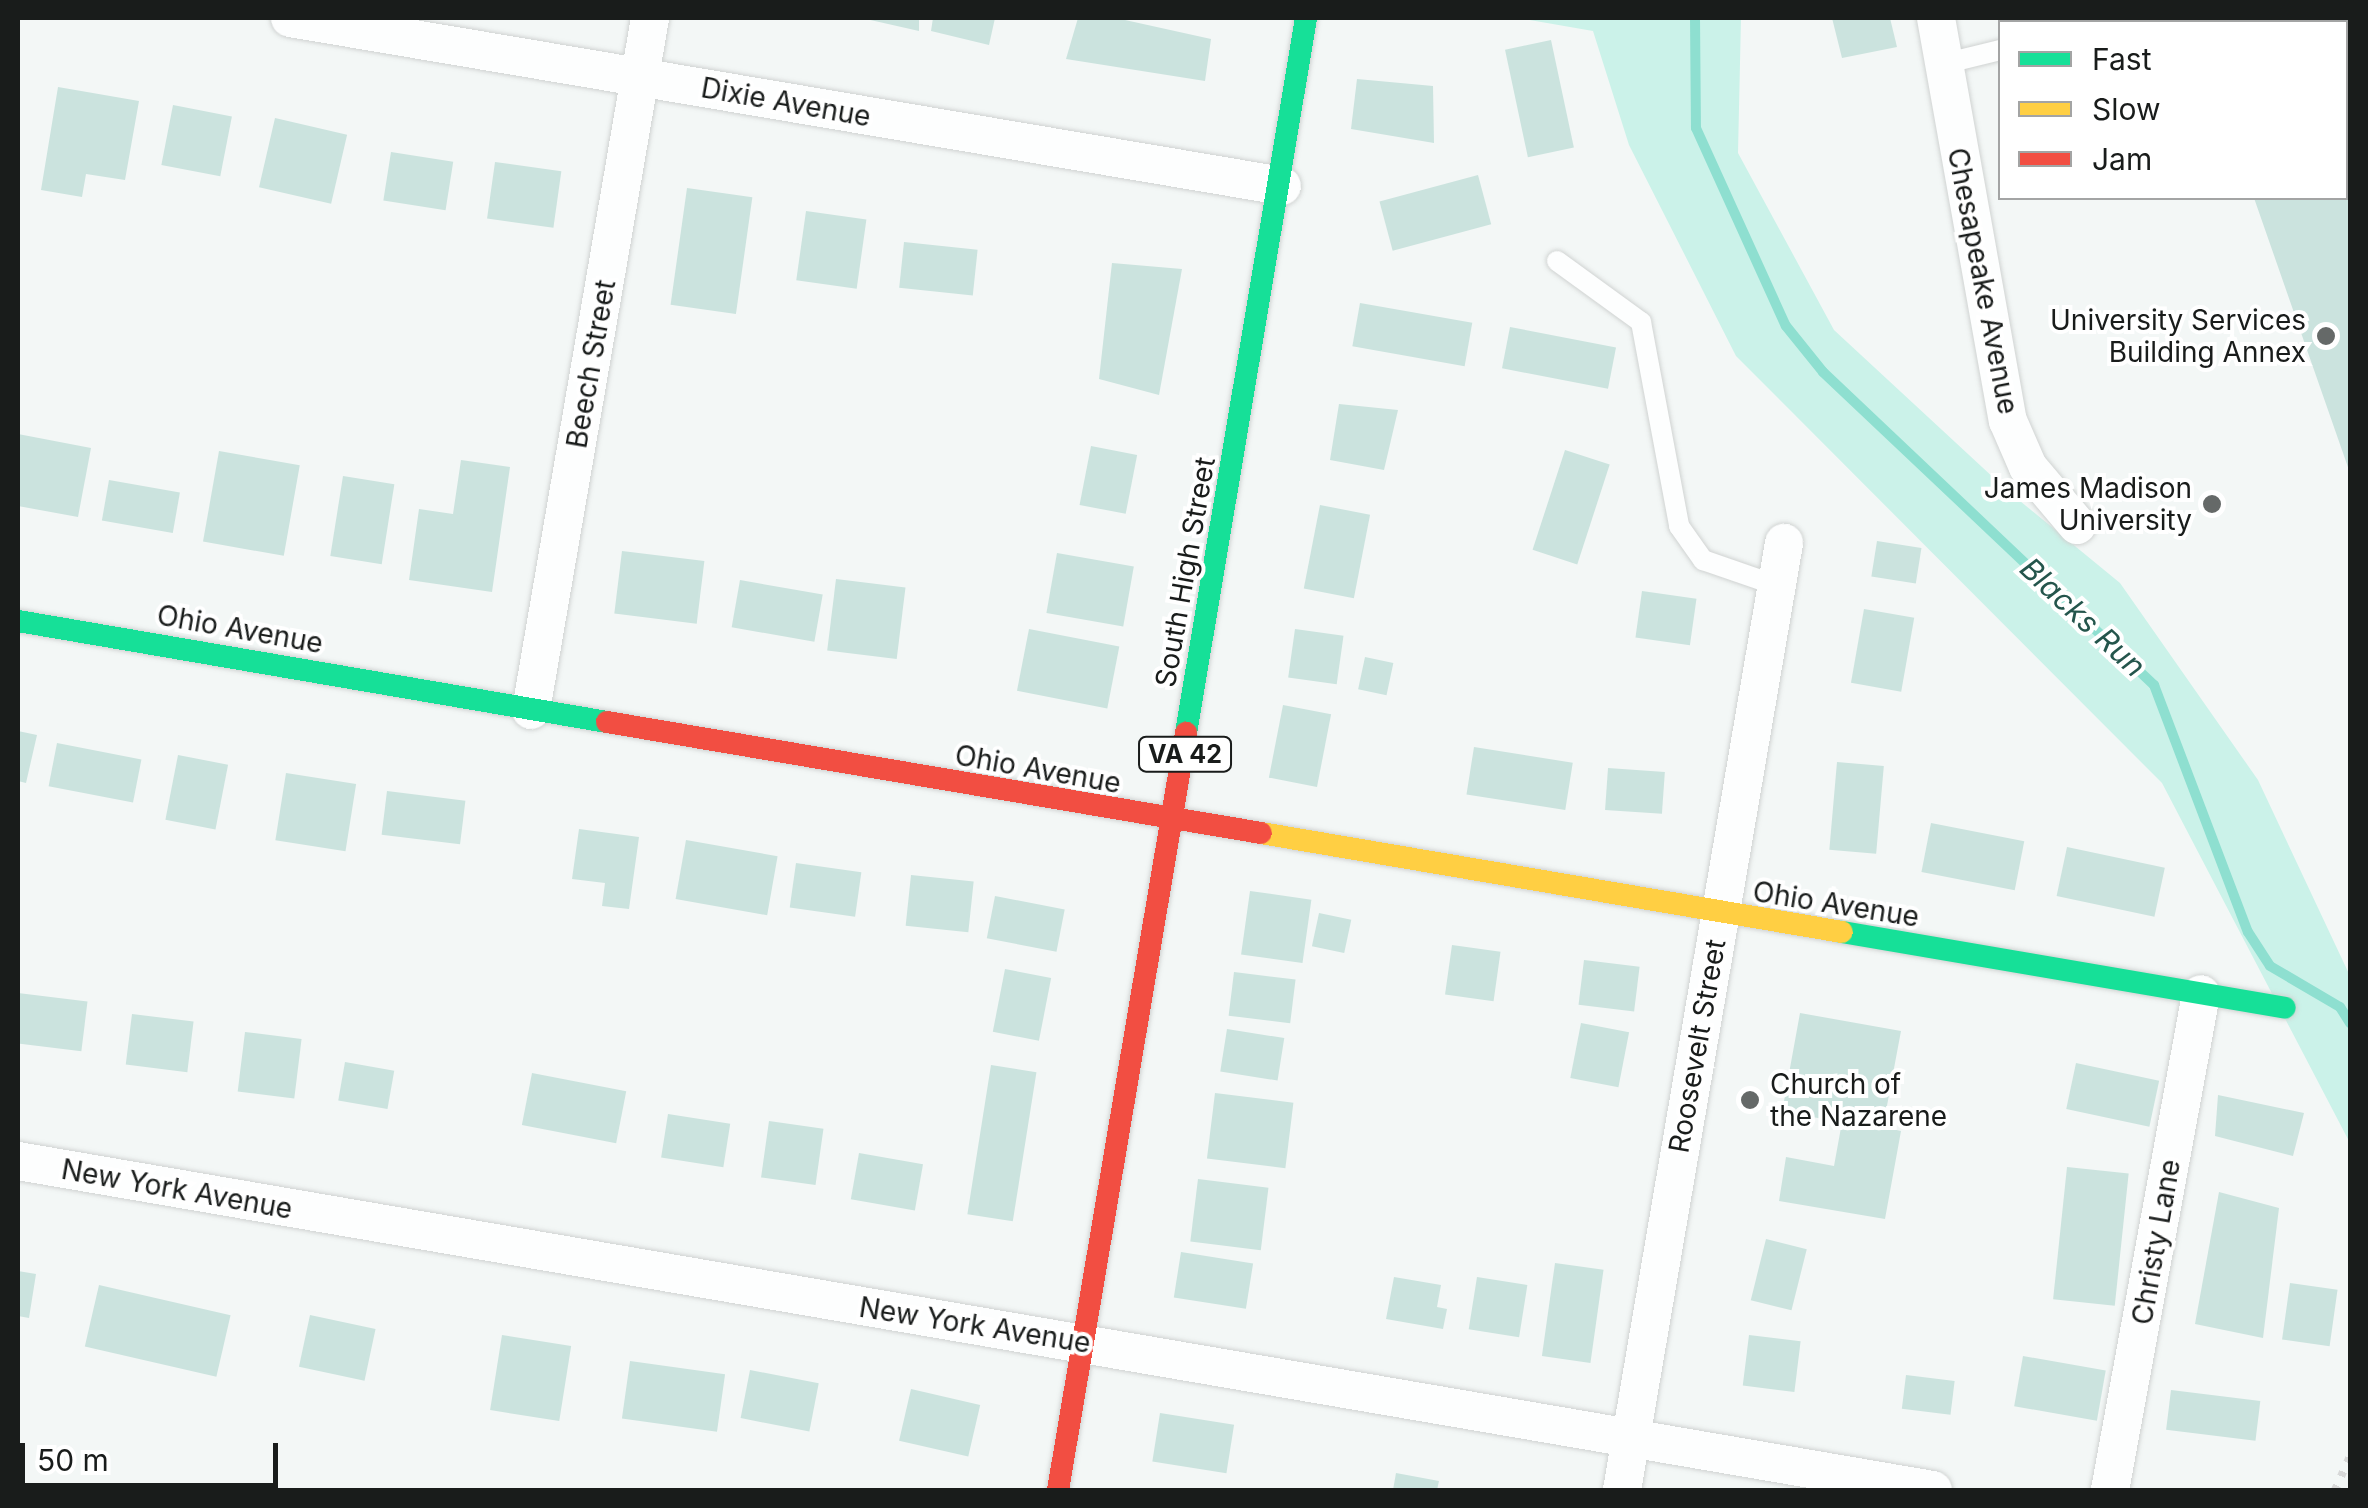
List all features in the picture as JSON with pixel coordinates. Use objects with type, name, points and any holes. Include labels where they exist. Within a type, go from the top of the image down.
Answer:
[{"type":"street","name":"Dixie Avenue","points":[[290,18],[1282,186]]},
{"type":"street","name":"Beech Street","points":[[531,710],[650,18]]},
{"type":"street","name":"South High Street","points":[[1058,1490],[1282,186],[1306,18]]},
{"type":"street","name":"Chesapeake Avenue","points":[[1936,18],[2008,421],[2037,481],[2076,525]]},
{"type":"street","name":"Roosevelt Street","points":[[1622,1490],[1784,543]]},
{"type":"street","name":"Ohio Avenue","points":[[18,621],[1173,823],[2285,1008]]},
{"type":"street","name":"Christy Lane","points":[[2110,1490],[2201,994]]},
{"type":"street","name":"New York Avenue","points":[[18,1161],[1933,1490]]},
{"type":"lane","points":[[1943,64],[1998,50]]},
{"type":"lane","points":[[1557,262],[1641,322],[1679,526],[1703,560],[1776,585]]},
{"type":"green space","points":[[1519,18],[1741,18],[1738,153],[1834,330],[2009,492],[2120,583],[2258,780],[2350,976],[2350,1143],[2162,783],[1736,356],[1629,145],[1593,31]]},
{"type":"building","points":[[919,18],[919,31],[866,19]]},
{"type":"building","points":[[933,18],[995,18],[989,45],[931,31]]},
{"type":"building","points":[[1078,18],[1116,18],[1211,39],[1205,81],[1066,59]]},
{"type":"building","points":[[1832,18],[1890,18],[1897,47],[1842,58]]},
{"type":"building","points":[[1551,40],[1574,148],[1528,157],[1505,50]]},
{"type":"building","points":[[1357,79],[1433,86],[1434,143],[1351,129]]},
{"type":"building","points":[[58,87],[139,101],[125,180],[86,174],[82,197],[41,190]]},
{"type":"building","points":[[173,105],[232,116],[220,176],[161,165]]},
{"type":"building","points":[[275,118],[347,135],[331,204],[259,187]]},
{"type":"building","name":"University Services Building Annex","points":[[2348,126],[2350,132],[2350,473],[2255,200],[2348,200]]},
{"type":"building","points":[[391,152],[453,162],[446,210],[383,200]]},
{"type":"building","points":[[495,162],[561,171],[553,228],[487,218]]},
{"type":"building","points":[[1478,175],[1491,224],[1393,251],[1379,201]]},
{"type":"building","points":[[687,188],[752,197],[736,314],[671,305]]},
{"type":"building","points":[[806,211],[866,219],[857,289],[796,280]]},
{"type":"building","points":[[904,242],[978,250],[973,295],[899,288]]},
{"type":"building","points":[[1112,263],[1182,269],[1159,395],[1099,379]]},
{"type":"building","points":[[1360,303],[1472,323],[1465,366],[1352,346]]},
{"type":"building","points":[[1510,327],[1616,348],[1608,389],[1502,368]]},
{"type":"building","points":[[1339,404],[1398,410],[1384,470],[1330,460]]},
{"type":"building","points":[[18,434],[91,448],[78,517],[18,506]]},
{"type":"building","points":[[1091,446],[1137,455],[1126,514],[1080,505]]},
{"type":"building","points":[[1565,450],[1610,465],[1577,564],[1533,550]]},
{"type":"building","points":[[219,451],[300,465],[284,556],[203,542]]},
{"type":"building","points":[[461,460],[510,467],[492,592],[409,580],[419,509],[453,514]]},
{"type":"building","points":[[343,476],[394,484],[382,564],[330,556]]},
{"type":"building","points":[[109,480],[180,493],[173,533],[102,520]]},
{"type":"building","points":[[1320,505],[1370,515],[1354,598],[1304,588]]},
{"type":"building","points":[[1877,541],[1921,548],[1916,584],[1871,577]]},
{"type":"building","points":[[622,551],[704,561],[697,624],[614,614]]},
{"type":"building","points":[[1057,553],[1134,567],[1123,627],[1046,613]]},
{"type":"building","points":[[836,579],[905,588],[897,659],[827,650]]},
{"type":"building","points":[[740,580],[823,595],[814,642],[732,627]]},
{"type":"building","points":[[1642,591],[1696,599],[1690,645],[1635,638]]},
{"type":"building","points":[[1864,609],[1914,618],[1901,692],[1851,683]]},
{"type":"building","points":[[1029,629],[1119,647],[1107,708],[1017,691]]},
{"type":"building","points":[[1295,629],[1344,636],[1337,684],[1288,678]]},
{"type":"building","points":[[1365,657],[1393,663],[1387,695],[1358,689]]},
{"type":"building","points":[[1283,705],[1331,714],[1317,787],[1269,778]]},
{"type":"building","points":[[18,731],[37,735],[26,783],[18,781]]},
{"type":"building","points":[[57,743],[141,759],[133,803],[49,786]]},
{"type":"building","points":[[1474,747],[1573,763],[1565,810],[1466,794]]},
{"type":"building","points":[[178,755],[228,765],[215,830],[165,820]]},
{"type":"building","points":[[1837,762],[1884,766],[1876,854],[1829,850]]},
{"type":"building","points":[[1608,768],[1665,772],[1662,814],[1605,810]]},
{"type":"building","points":[[286,773],[356,784],[345,851],[275,840]]},
{"type":"building","points":[[387,791],[465,801],[460,844],[382,835]]},
{"type":"building","points":[[1931,823],[2024,841],[2015,890],[1921,872]]},
{"type":"building","points":[[579,829],[639,837],[629,909],[602,906],[605,883],[572,879]]},
{"type":"building","points":[[686,840],[778,856],[767,915],[676,899]]},
{"type":"building","points":[[2067,847],[2165,868],[2154,917],[2057,896]]},
{"type":"building","points":[[796,863],[861,872],[855,917],[790,908]]},
{"type":"building","points":[[911,875],[974,882],[968,932],[906,926]]},
{"type":"building","points":[[1250,891],[1311,900],[1302,963],[1241,954]]},
{"type":"building","points":[[995,896],[1065,910],[1056,952],[987,938]]},
{"type":"building","points":[[1319,913],[1351,920],[1344,953],[1312,946]]},
{"type":"building","points":[[1452,945],[1501,952],[1494,1001],[1445,995]]},
{"type":"building","points":[[1584,960],[1640,967],[1634,1011],[1579,1005]]},
{"type":"building","points":[[1005,969],[1051,978],[1039,1041],[993,1032]]},
{"type":"building","points":[[1234,972],[1296,980],[1290,1023],[1229,1016]]},
{"type":"building","points":[[18,993],[87,1002],[81,1051],[18,1043]]},
{"type":"building","points":[[1800,1013],[1901,1031],[1883,1127],[1901,1131],[1885,1219],[1779,1201],[1786,1157],[1834,1166],[1842,1122],[1782,1112]]},
{"type":"building","points":[[132,1014],[194,1022],[187,1072],[126,1065]]},
{"type":"building","points":[[1581,1023],[1629,1032],[1618,1087],[1570,1078]]},
{"type":"building","points":[[1227,1029],[1284,1038],[1278,1081],[1220,1071]]},
{"type":"building","points":[[245,1032],[302,1039],[294,1098],[238,1092]]},
{"type":"building","points":[[345,1062],[394,1071],[387,1109],[338,1100]]},
{"type":"building","points":[[2076,1063],[2159,1081],[2149,1127],[2066,1109]]},
{"type":"building","points":[[991,1065],[1036,1072],[1013,1221],[967,1214]]},
{"type":"building","points":[[532,1073],[626,1091],[616,1143],[522,1125]]},
{"type":"building","points":[[1215,1093],[1293,1103],[1285,1168],[1207,1159]]},
{"type":"building","points":[[2218,1095],[2304,1113],[2293,1156],[2215,1136]]},
{"type":"building","points":[[668,1114],[730,1124],[723,1167],[661,1157]]},
{"type":"building","points":[[769,1121],[823,1129],[816,1185],[761,1177]]},
{"type":"building","points":[[859,1153],[923,1164],[915,1211],[851,1199]]},
{"type":"building","points":[[2067,1167],[2129,1173],[2115,1306],[2053,1299]]},
{"type":"building","points":[[1198,1179],[1268,1188],[1261,1250],[1190,1242]]},
{"type":"building","points":[[2219,1192],[2279,1208],[2263,1338],[2195,1324]]},
{"type":"building","points":[[1766,1239],[1807,1249],[1792,1310],[1751,1300]]},
{"type":"building","points":[[1181,1252],[1253,1263],[1246,1309],[1174,1297]]},
{"type":"building","points":[[1555,1263],[1604,1270],[1590,1363],[1542,1356]]},
{"type":"building","points":[[18,1271],[36,1274],[29,1318],[18,1316]]},
{"type":"building","points":[[1394,1277],[1441,1285],[1437,1307],[1447,1309],[1443,1329],[1386,1319]]},
{"type":"building","points":[[1477,1277],[1527,1285],[1519,1337],[1469,1329]]},
{"type":"building","points":[[2290,1283],[2338,1290],[2330,1346],[2282,1339]]},
{"type":"building","points":[[99,1285],[231,1315],[216,1377],[85,1346]]},
{"type":"building","points":[[310,1315],[376,1329],[365,1381],[299,1367]]},
{"type":"building","points":[[502,1335],[571,1346],[559,1421],[490,1410]]},
{"type":"building","points":[[1749,1335],[1801,1341],[1794,1392],[1743,1386]]},
{"type":"building","points":[[2023,1356],[2106,1371],[2097,1421],[2014,1406]]},
{"type":"building","points":[[630,1361],[725,1374],[717,1432],[622,1418]]},
{"type":"building","points":[[750,1370],[819,1383],[809,1431],[741,1418]]},
{"type":"building","points":[[1906,1375],[1955,1381],[1950,1415],[1902,1409]]},
{"type":"building","points":[[911,1389],[980,1405],[968,1457],[899,1441]]},
{"type":"building","points":[[2171,1390],[2260,1401],[2255,1441],[2166,1430]]},
{"type":"building","points":[[1160,1413],[1234,1425],[1226,1473],[1152,1461]]},
{"type":"building","points":[[1396,1473],[1439,1481],[1437,1490],[1393,1490]]},
{"type":"waterway","name":"Blacks Run","points":[[1695,18],[1696,128],[1786,326],[1823,372],[2154,685],[2248,932],[2270,966],[2340,1007],[2350,1023]]},
{"type":"railway","points":[[2335,1490],[2350,1456]]},
{"type":"traffic: fast","points":[[1186,733],[1306,18]]},
{"type":"traffic: fast","points":[[18,621],[607,722]]},
{"type":"traffic: fast","points":[[1842,932],[2285,1008]]},
{"type":"traffic: slow","points":[[1261,833],[1842,932]]},
{"type":"traffic: jam","points":[[607,722],[1261,833]]},
{"type":"traffic: jam","points":[[1058,1490],[1186,733]]},
{"type":"place","name":"University Services Building Annex","points":[[2326,336]]},
{"type":"place","name":"James Madison University","points":[[2212,504]]},
{"type":"place","name":"Church of the Nazarene","points":[[1750,1100]]}]
